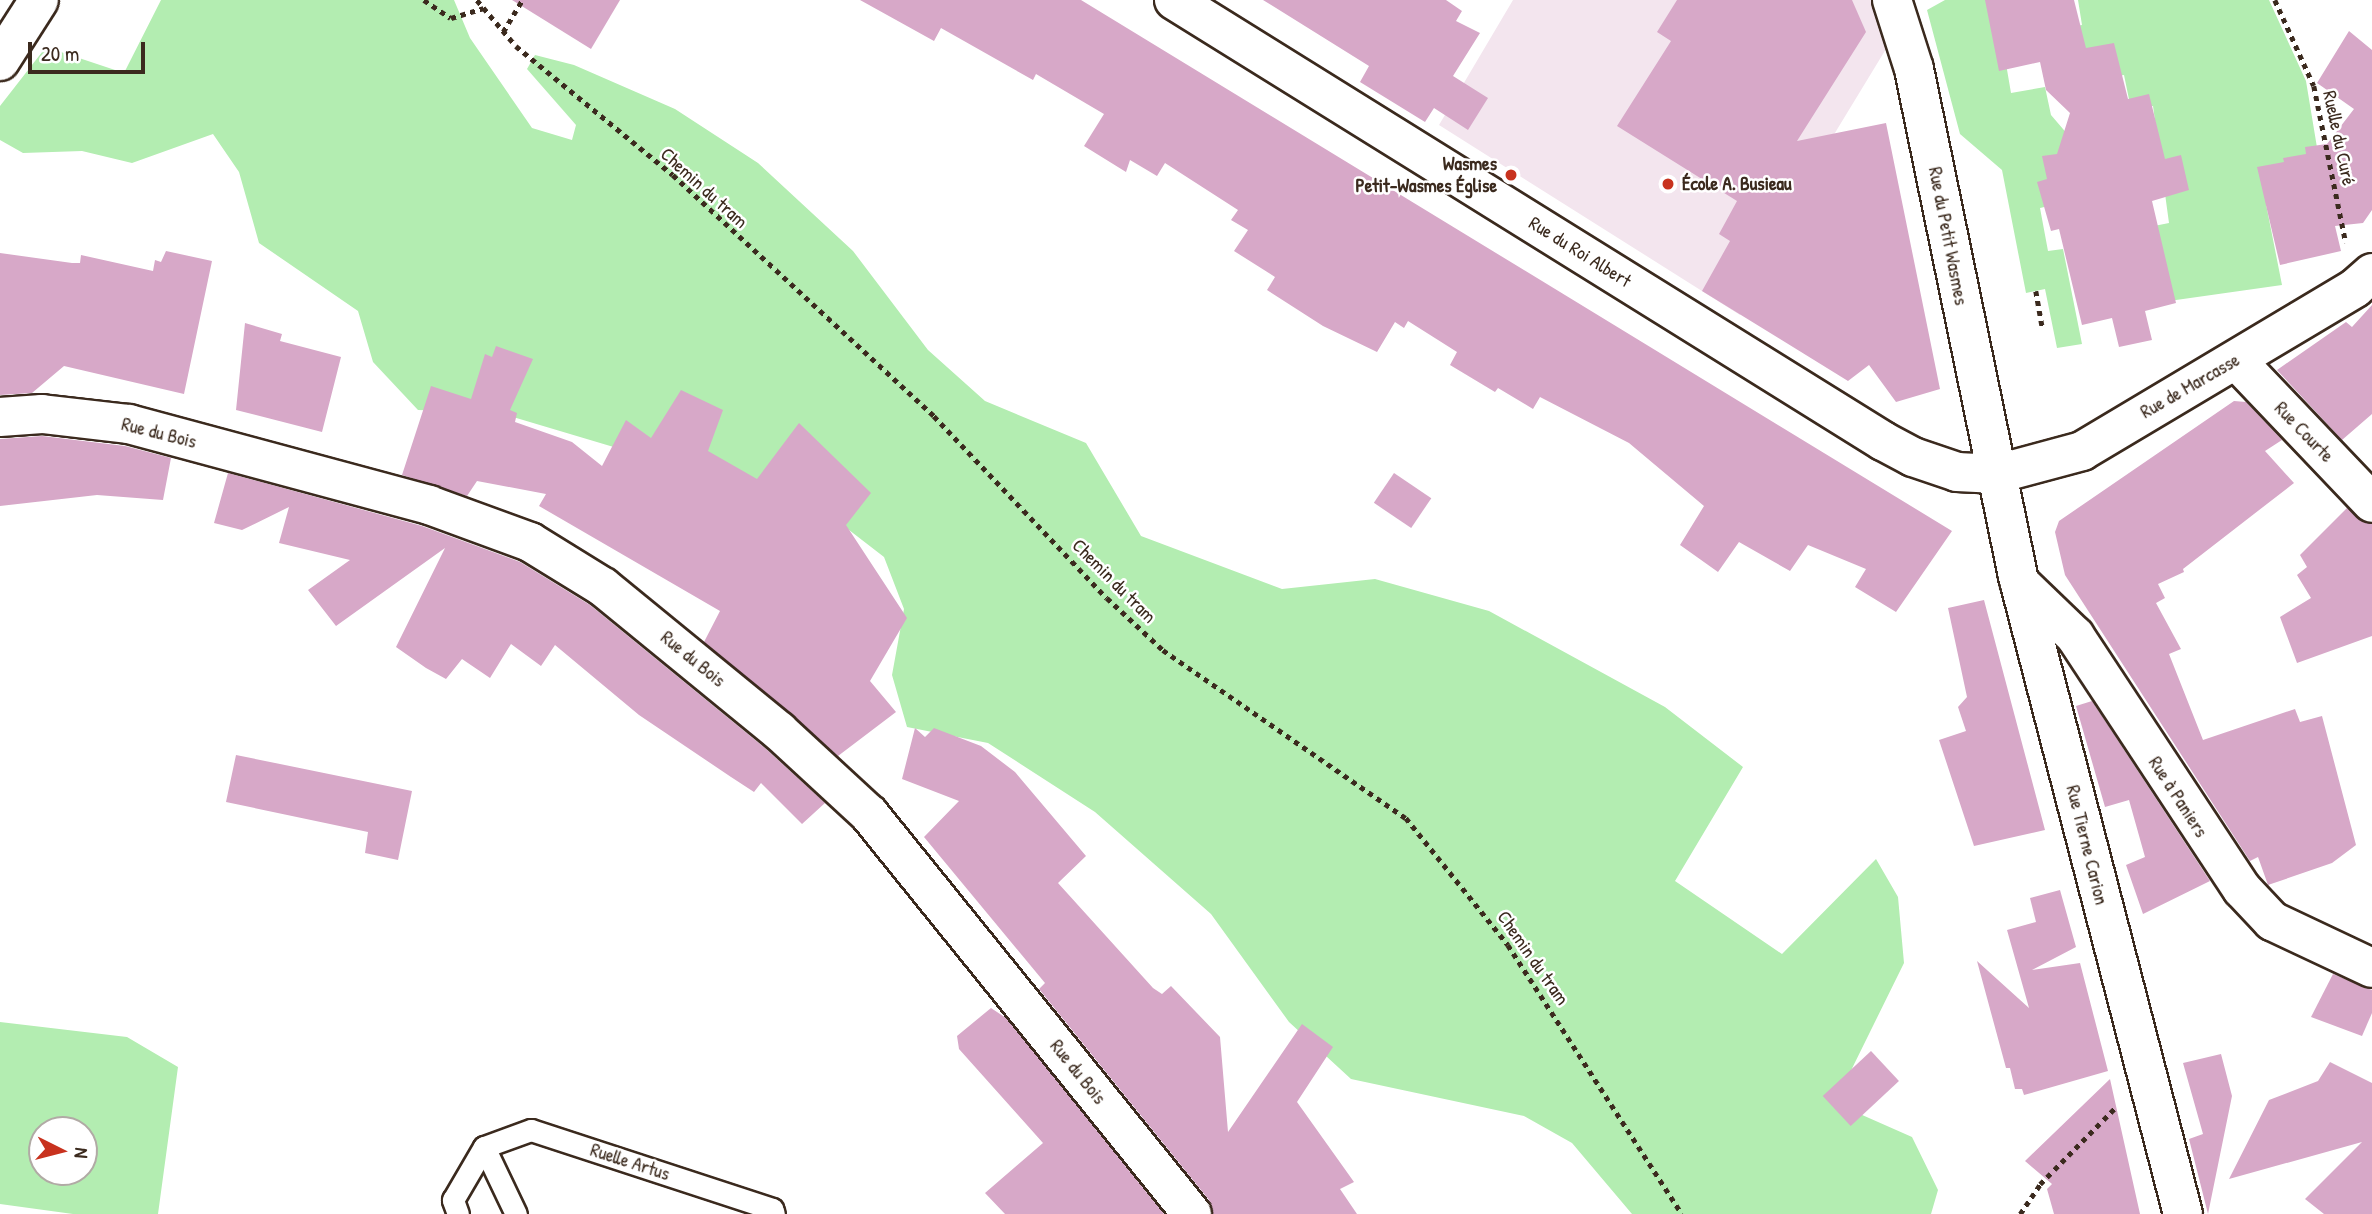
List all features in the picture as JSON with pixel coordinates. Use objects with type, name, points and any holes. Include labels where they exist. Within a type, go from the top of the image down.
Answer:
[{"type":"street","points":[[0,61],[39,0]]},
{"type":"street","name":"Rue du Roi Albert","points":[[1174,0],[1883,441],[1957,472],[1997,474]]},
{"type":"street","name":"Rue du Petit Wasmes","points":[[1892,0],[1914,69],[1997,474]]},
{"type":"street","name":"Rue de Marcasse","points":[[1997,474],[2082,451],[2367,280]]},
{"type":"street","name":"Rue Courte","points":[[2236,360],[2372,503]]},
{"type":"street","name":"Rue du Bois","points":[[0,417],[42,414],[129,424],[429,505],[530,542],[603,587],[779,731],[869,814],[1192,1214]]},
{"type":"street","name":"Rue Tierne Carion","points":[[1997,474],[2020,583],[2183,1214]]},
{"type":"street","name":"Rue à Paniers","points":[[2020,583],[2075,636],[2213,850],[2242,889],[2272,921],[2372,968]]},
{"type":"lane","name":"Ruelle Artus","points":[[484,1147],[531,1130],[772,1209],[774,1214]]},
{"type":"lane","points":[[458,1214],[453,1200],[484,1147]]},
{"type":"lane","points":[[484,1147],[516,1214]]},
{"type":"path","points":[[424,0],[451,18],[484,8]]},
{"type":"path","name":"Chemin du tram","points":[[477,0],[503,32],[580,103],[673,175],[934,416],[1107,598],[1163,650],[1406,818],[1508,945],[1682,1214]]},
{"type":"path","points":[[503,32],[522,0]]},
{"type":"path","name":"Ruelle du Curé","points":[[2274,0],[2314,86],[2367,280]]},
{"type":"path","points":[[2036,291],[2043,328]]},
{"type":"path","points":[[2020,1214],[2040,1184],[2118,1105]]},
{"type":"shaded area","name":"École A. Busieau","points":[[1513,0],[1892,0],[1900,26],[1768,243],[1780,252],[1740,315],[1439,125]]},
{"type":"green space","points":[[161,0],[454,0],[470,38],[532,128],[572,140],[576,125],[527,69],[535,55],[574,65],[675,109],[758,163],[853,251],[928,350],[985,401],[1086,443],[1141,536],[1282,589],[1375,579],[1489,611],[1665,707],[1743,767],[1675,881],[1782,954],[1876,859],[1898,897],[1904,963],[1835,1103],[1912,1137],[1938,1190],[1931,1214],[1632,1214],[1572,1143],[1524,1116],[1351,1079],[1289,1022],[1211,914],[1095,812],[988,743],[907,727],[892,675],[904,609],[884,557],[840,523],[684,468],[500,413],[418,410],[373,362],[358,311],[259,243],[239,172],[213,134],[132,163],[82,151],[23,153],[0,140],[0,106],[46,47],[124,73]]},
{"type":"green space","points":[[1945,0],[2062,0],[1997,11],[2011,93],[2045,87],[2051,115],[2075,143],[2071,201],[2040,208],[2048,251],[2063,249],[2082,344],[2057,348],[2045,289],[2026,293],[2002,170],[1960,134],[1927,10]]},
{"type":"green space","points":[[2078,0],[2269,0],[2306,81],[2328,214],[2297,198],[2266,204],[2282,285],[2169,301],[2154,226],[2169,223],[2153,106],[2131,109],[2124,75],[2062,84],[2053,30],[2082,25]]},
{"type":"green space","points":[[0,1022],[127,1037],[178,1067],[158,1214],[73,1214],[0,1204]]},
{"type":"building","points":[[512,0],[620,0],[591,49]]},
{"type":"building","points":[[860,0],[1081,0],[1952,531],[1896,612],[1855,587],[1866,569],[1808,545],[1790,571],[1739,542],[1718,572],[1680,545],[1704,506],[1629,443],[1540,397],[1533,409],[1498,388],[1495,392],[1450,365],[1457,352],[1408,321],[1404,328],[1395,322],[1377,352],[1323,326],[1267,290],[1275,277],[1234,251],[1248,230],[1231,220],[1238,210],[1165,163],[1157,176],[1130,160],[1126,172],[1084,146],[1104,114],[1036,74],[1033,80],[941,28],[934,41]]},
{"type":"building","points":[[1263,0],[1446,0],[1462,11],[1456,21],[1480,33],[1453,76],[1488,98],[1468,130],[1434,108],[1425,122],[1360,82],[1369,66]]},
{"type":"building","points":[[1677,0],[1852,0],[1866,32],[1797,141],[1886,123],[1940,389],[1896,402],[1869,365],[1848,381],[1702,291],[1730,241],[1719,234],[1737,201],[1617,126],[1671,41],[1657,32]]},
{"type":"building","points":[[1985,0],[2074,0],[2086,48],[2114,43],[2128,99],[2149,94],[2165,159],[2181,155],[2189,190],[2152,201],[2176,303],[2145,311],[2152,340],[2119,347],[2112,318],[2082,325],[2059,229],[2051,231],[2037,182],[2047,179],[2042,156],[2057,154],[2070,113],[2046,90],[2040,62],[1999,71]]},
{"type":"building","points":[[2349,31],[2372,50],[2372,210],[2363,223],[2335,226],[2341,251],[2280,265],[2257,167],[2306,154],[2305,147],[2327,144],[2354,109],[2317,83]]},
{"type":"building","points":[[166,251],[212,261],[184,394],[64,366],[32,393],[0,395],[0,253],[72,263],[80,263],[81,255],[153,271],[155,260],[161,262]]},
{"type":"building","points":[[2372,305],[2372,414],[2342,440],[2277,370],[2346,322],[2352,327]]},
{"type":"building","points":[[245,323],[282,334],[280,341],[341,357],[322,432],[236,410]]},
{"type":"building","points":[[496,346],[533,359],[510,410],[517,413],[515,422],[572,442],[602,466],[626,420],[651,438],[681,390],[723,410],[708,451],[757,479],[799,423],[871,493],[846,525],[907,618],[870,681],[896,712],[838,756],[704,642],[720,611],[539,506],[546,494],[477,481],[467,496],[402,475],[431,386],[471,399],[485,354],[492,357]]},
{"type":"building","points":[[2234,401],[2246,402],[2282,440],[2265,451],[2294,483],[2183,569],[2184,572],[2158,584],[2165,598],[2156,603],[2181,649],[2169,654],[2203,740],[2295,709],[2300,722],[2322,716],[2356,845],[2332,863],[2268,885],[2258,857],[2250,861],[2065,575],[2055,532],[2059,521]]},
{"type":"building","points":[[42,436],[125,446],[171,458],[163,500],[97,495],[0,506],[0,439]]},
{"type":"building","points":[[228,473],[422,526],[520,562],[590,605],[765,748],[825,803],[802,824],[761,783],[754,792],[731,777],[639,715],[555,645],[541,666],[511,644],[490,678],[462,659],[446,679],[426,668],[396,647],[445,548],[336,626],[308,590],[350,560],[279,543],[289,507],[242,530],[214,523]]},
{"type":"building","points":[[1394,473],[1431,498],[1411,528],[1374,503]]},
{"type":"building","points":[[2347,508],[2372,524],[2372,636],[2297,663],[2280,617],[2311,598],[2297,575],[2307,567],[2300,555]]},
{"type":"building","points":[[1984,600],[2045,830],[1974,846],[1939,740],[1966,731],[1958,707],[1967,697],[1948,608]]},
{"type":"building","points":[[2092,701],[2210,881],[2143,914],[2126,865],[2145,857],[2129,800],[2105,807],[2076,706]]},
{"type":"building","points":[[915,728],[925,737],[934,728],[981,746],[1015,772],[1086,856],[1058,883],[1153,988],[1162,994],[1171,986],[1220,1037],[1228,1132],[1302,1024],[1333,1047],[1297,1102],[1354,1182],[1340,1189],[1357,1214],[1213,1214],[1209,1200],[1039,989],[1045,983],[924,837],[959,801],[902,779]]},
{"type":"building","points":[[236,755],[412,791],[398,860],[365,853],[368,832],[226,802]]},
{"type":"building","points":[[2060,890],[2076,947],[2032,970],[2080,963],[2108,1071],[2024,1095],[2022,1089],[2015,1089],[2010,1068],[2006,1068],[1977,961],[2029,1008],[2007,930],[2036,922],[2030,898]]},
{"type":"building","points":[[2333,974],[2372,990],[2372,1013],[2362,1036],[2311,1017]]},
{"type":"building","points":[[991,1008],[1006,1018],[1164,1214],[1005,1214],[985,1193],[1043,1143],[959,1049],[957,1036]]},
{"type":"building","points":[[1871,1051],[1899,1081],[1851,1126],[1823,1096]]},
{"type":"building","points":[[2221,1054],[2232,1096],[2208,1214],[2189,1139],[2203,1134],[2183,1063]]},
{"type":"building","points":[[2330,1062],[2372,1083],[2372,1214],[2324,1214],[2305,1199],[2362,1142],[2229,1179],[2269,1100],[2318,1081]]},
{"type":"building","points":[[2110,1079],[2140,1214],[2054,1214],[2047,1189],[2052,1184],[2025,1161]]},
{"type":"place","name":"Wasmes Petit-Wasmes Église","points":[[1511,175]]},
{"type":"place","name":"École A. Busieau","points":[[1668,184]]}]
